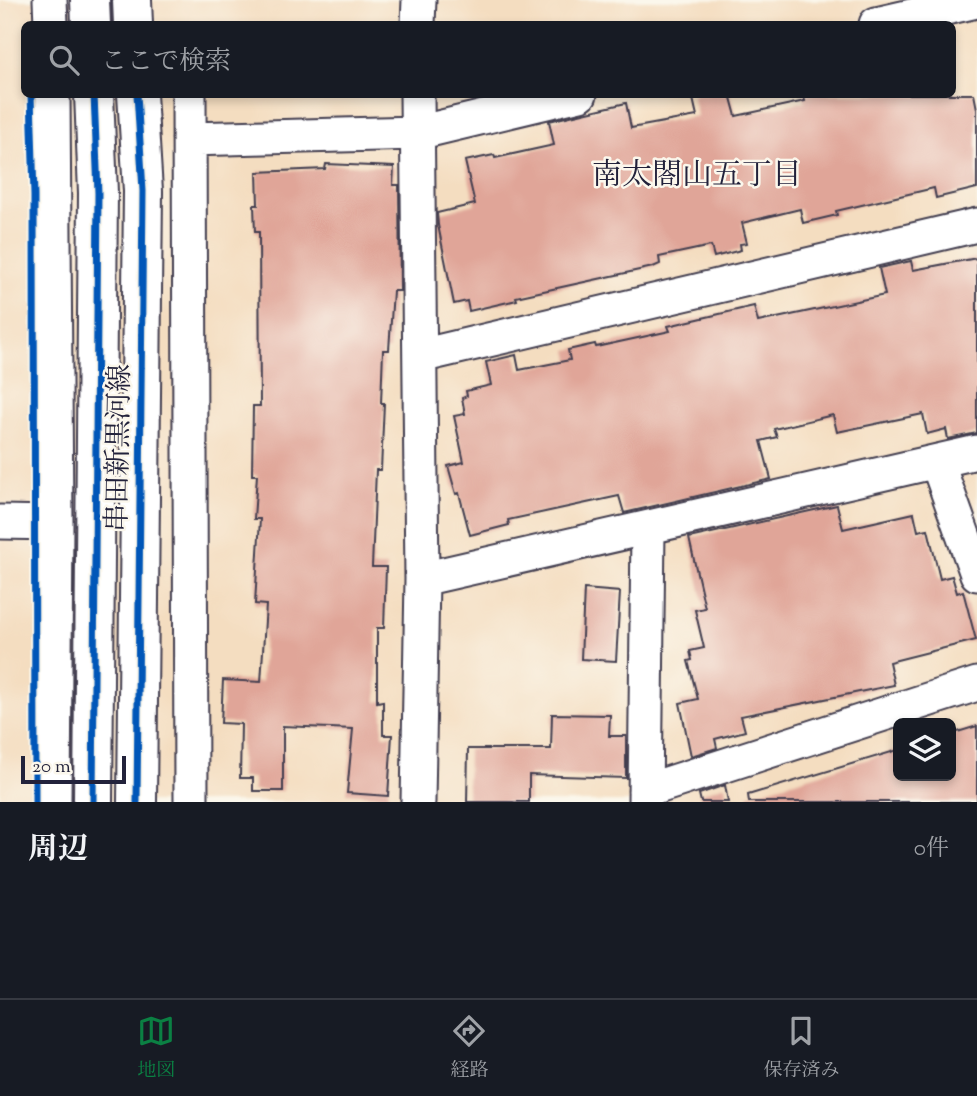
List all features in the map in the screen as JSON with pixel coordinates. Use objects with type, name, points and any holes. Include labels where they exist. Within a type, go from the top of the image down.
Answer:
[{"type":"main road","points":[[90,0],[91,21]]},
{"type":"main road","points":[[132,0],[133,21]]},
{"type":"main road","name":"串田新黒河線","points":[[93,802],[98,193],[94,98]]},
{"type":"main road","name":"串田新黒河線","points":[[137,98],[143,191],[137,802]]},
{"type":"street","points":[[50,0],[51,21]]},
{"type":"street","points":[[418,21],[419,0]]},
{"type":"street","points":[[889,21],[977,1]]},
{"type":"street","points":[[53,98],[56,523],[54,802]]},
{"type":"street","points":[[189,98],[191,802]]},
{"type":"street","points":[[418,98],[422,579],[418,802]]},
{"type":"street","points":[[189,139],[417,133],[563,98]]},
{"type":"street","points":[[420,356],[977,225]]},
{"type":"street","points":[[422,579],[977,453]]},
{"type":"street","points":[[937,462],[977,574]]},
{"type":"street","points":[[0,522],[56,523]]},
{"type":"street","points":[[648,529],[645,796],[977,684]]},
{"type":"building","points":[[956,94],[974,94],[977,109],[977,188],[936,198],[934,188],[836,211],[837,215],[803,223],[800,209],[742,223],[747,243],[740,244],[741,250],[714,257],[711,246],[659,257],[660,264],[653,267],[516,297],[517,300],[469,311],[467,301],[454,304],[437,213],[475,204],[465,161],[494,155],[495,158],[554,145],[549,121],[626,103],[631,128],[697,116],[693,98],[731,98],[736,116],[805,101],[804,98],[956,98]]},
{"type":"building","points":[[326,164],[394,167],[393,185],[399,185],[400,291],[393,291],[389,350],[383,350],[381,470],[376,470],[372,567],[386,567],[384,628],[377,628],[377,702],[383,701],[383,735],[392,735],[388,796],[347,793],[353,729],[283,726],[283,791],[253,791],[253,778],[240,778],[241,724],[221,723],[223,680],[261,682],[266,605],[255,604],[260,519],[254,519],[257,475],[252,475],[253,406],[260,406],[259,232],[255,232],[254,205],[258,205],[257,172],[325,169]]},
{"type":"building","points":[[977,258],[977,433],[948,439],[946,429],[927,434],[923,414],[837,432],[833,415],[774,429],[777,437],[761,441],[771,479],[624,513],[619,496],[508,520],[509,525],[470,535],[459,493],[456,494],[448,466],[464,462],[454,416],[465,414],[462,398],[467,396],[466,391],[491,385],[486,362],[516,355],[519,370],[570,360],[568,350],[595,344],[596,347],[670,331],[668,326],[754,306],[758,322],[885,295],[879,268],[911,261],[913,270]]},
{"type":"building","points":[[837,505],[843,529],[914,513],[918,531],[928,529],[940,579],[952,576],[957,593],[963,591],[976,640],[889,662],[894,685],[741,716],[745,731],[715,739],[717,748],[691,756],[680,703],[698,699],[688,661],[692,660],[690,651],[704,648],[695,610],[705,608],[689,538]]},
{"type":"building","points":[[584,589],[620,592],[616,661],[581,659]]},
{"type":"building","points":[[552,714],[610,715],[609,736],[626,736],[626,778],[529,775],[529,802],[467,802],[468,749],[551,749]]},
{"type":"building","points":[[977,726],[977,802],[749,802],[748,795],[893,752],[893,781],[956,781],[956,732]]},
{"type":"building","points":[[725,785],[728,802],[701,802],[699,794]]},
{"type":"cycle path","points":[[31,98],[34,196],[35,802]]},
{"type":"cycle path","points":[[93,802],[98,193],[94,98]]},
{"type":"cycle path","points":[[137,98],[143,191],[137,802]]},
{"type":"district","name":"南太閤山五丁目","points":[[697,176]]}]
